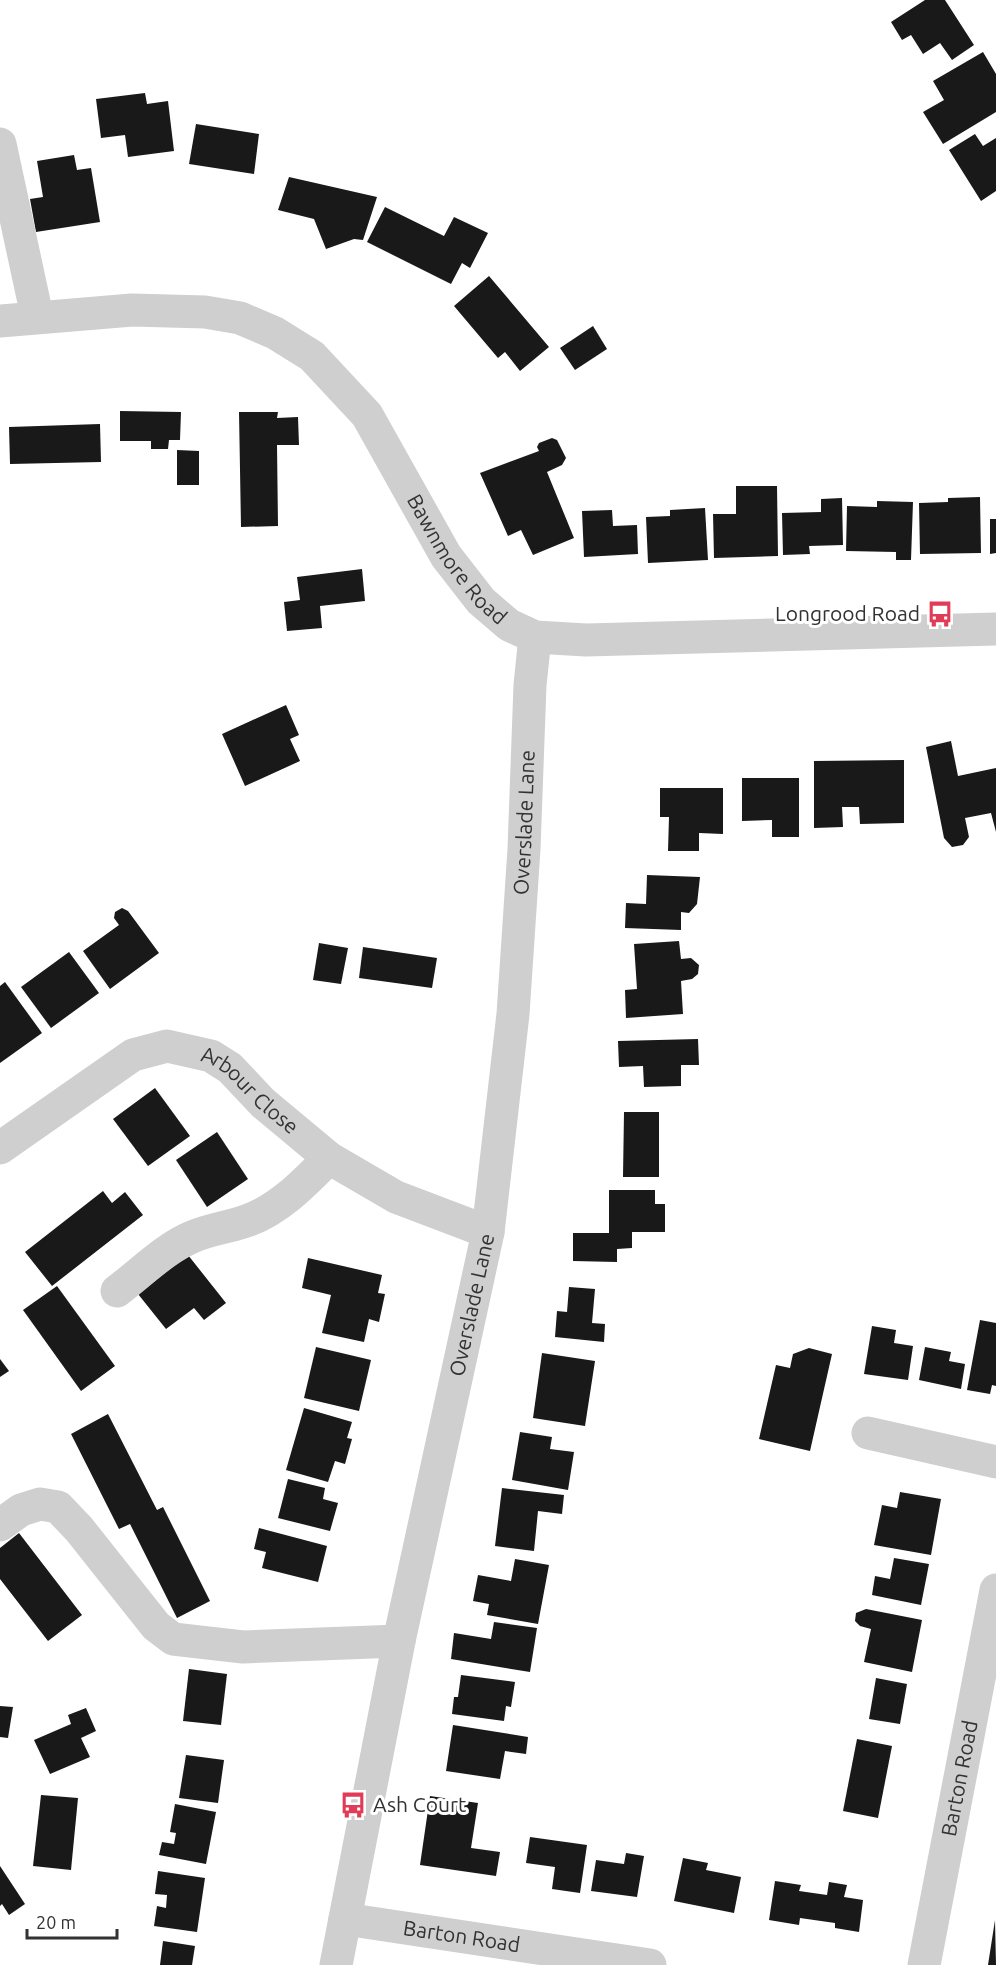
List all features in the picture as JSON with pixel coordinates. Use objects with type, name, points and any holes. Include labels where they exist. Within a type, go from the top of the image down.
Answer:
[{"type":"street","points":[[0,144],[37,316]]},
{"type":"street","name":"Bawnmore Road","points":[[0,321],[37,316],[132,310],[205,312],[240,318],[275,333],[312,356],[367,415],[446,556],[481,601],[509,625],[535,637],[586,640],[996,629]]},
{"type":"street","name":"Overslade Lane","points":[[336,1965],[399,1641],[488,1232],[513,1014],[524,849],[530,685],[535,637]]},
{"type":"street","name":"Arbour Close","points":[[6,1144],[133,1055],[167,1046],[211,1056],[230,1068],[263,1103],[329,1158],[396,1197],[488,1232]]},
{"type":"street","points":[[117,1291],[175,1246],[192,1237],[250,1219],[274,1208],[309,1179],[329,1158]]},
{"type":"street","points":[[868,1433],[996,1462]]},
{"type":"street","points":[[0,1526],[21,1510],[40,1504],[58,1507],[79,1529],[156,1626],[173,1639],[243,1647],[399,1641]]},
{"type":"street","name":"Barton Road","points":[[924,1965],[996,1590]]},
{"type":"street","name":"Barton Road","points":[[345,1919],[650,1965]]},
{"type":"building","points":[[925,0],[945,0],[974,45],[952,60],[940,43],[923,54],[911,35],[902,40],[891,22]]},
{"type":"building","points":[[983,52],[996,74],[996,112],[943,144],[923,112],[944,100],[933,81]]},
{"type":"building","points":[[145,93],[147,104],[168,101],[174,151],[128,157],[125,135],[101,138],[96,99]]},
{"type":"building","points":[[196,124],[259,134],[254,174],[189,164]]},
{"type":"building","points":[[975,134],[983,146],[996,138],[996,191],[981,201],[949,150]]},
{"type":"building","points":[[74,155],[77,170],[91,168],[100,222],[36,232],[30,199],[43,197],[37,161]]},
{"type":"building","points":[[289,177],[377,197],[363,240],[354,239],[326,249],[314,219],[278,210]]},
{"type":"building","points":[[385,207],[444,236],[454,217],[488,233],[470,268],[462,263],[451,284],[367,242]]},
{"type":"building","points":[[489,276],[549,347],[520,371],[505,352],[498,358],[454,306]]},
{"type":"building","points":[[593,326],[607,349],[575,370],[560,348]]},
{"type":"building","points":[[120,411],[181,412],[180,440],[169,440],[168,449],[151,449],[151,441],[120,441]]},
{"type":"building","points":[[239,412],[278,412],[277,418],[298,417],[299,445],[277,445],[278,526],[241,527]]},
{"type":"building","points":[[100,424],[101,462],[10,464],[9,427]]},
{"type":"building","points":[[552,438],[557,440],[566,458],[562,465],[547,472],[574,538],[533,555],[521,530],[508,536],[480,473],[539,451],[537,447],[539,443]]},
{"type":"building","points":[[177,450],[199,451],[199,485],[177,485]]},
{"type":"building","points":[[736,486],[777,486],[778,556],[714,558],[713,514],[736,514]]},
{"type":"building","points":[[980,497],[981,553],[920,554],[919,503],[948,502],[948,498]]},
{"type":"building","points":[[842,498],[843,545],[809,546],[810,554],[783,555],[782,513],[821,512],[821,499]]},
{"type":"building","points":[[877,501],[913,502],[911,560],[896,560],[896,552],[846,551],[847,506],[877,507]]},
{"type":"building","points":[[705,508],[708,560],[648,563],[646,517],[670,516],[670,510]]},
{"type":"building","points":[[612,510],[613,526],[637,525],[638,554],[584,557],[582,511]]},
{"type":"building","points":[[990,519],[996,519],[996,553],[990,554]]},
{"type":"building","points":[[362,569],[365,601],[320,606],[322,628],[287,631],[284,602],[300,600],[297,577]]},
{"type":"building","points":[[286,705],[299,735],[290,739],[300,761],[245,786],[222,734]]},
{"type":"building","points":[[951,741],[958,776],[996,768],[996,832],[991,813],[965,818],[969,837],[963,845],[952,847],[944,838],[926,747]]},
{"type":"building","points":[[904,760],[904,823],[860,824],[859,807],[842,807],[843,827],[814,828],[814,761]]},
{"type":"building","points":[[742,778],[799,778],[799,837],[772,837],[772,820],[742,821]]},
{"type":"building","points":[[660,788],[723,788],[723,834],[699,833],[699,851],[668,851],[669,817],[660,817]]},
{"type":"building","points":[[647,875],[700,877],[697,904],[689,913],[681,912],[681,930],[625,928],[626,903],[646,904]]},
{"type":"building","points":[[122,908],[128,911],[159,953],[110,989],[83,951],[119,925],[114,918],[115,912]]},
{"type":"building","points":[[679,941],[681,959],[691,958],[699,965],[698,974],[692,979],[681,981],[683,1014],[626,1018],[625,990],[637,989],[634,944]]},
{"type":"building","points":[[319,943],[348,948],[341,984],[313,980]]},
{"type":"building","points":[[363,947],[437,958],[432,988],[359,978]]},
{"type":"building","points":[[69,952],[99,993],[51,1028],[21,987]]},
{"type":"building","points":[[5,982],[42,1033],[0,1063],[0,986]]},
{"type":"building","points":[[698,1039],[699,1065],[681,1065],[681,1086],[644,1087],[643,1066],[619,1067],[618,1041]]},
{"type":"building","points":[[155,1088],[190,1136],[148,1166],[113,1119]]},
{"type":"building","points":[[624,1112],[659,1112],[659,1177],[623,1177]]},
{"type":"building","points":[[217,1132],[248,1179],[207,1207],[176,1160]]},
{"type":"building","points":[[609,1190],[655,1190],[655,1204],[665,1204],[665,1232],[632,1232],[632,1248],[617,1249],[617,1262],[573,1261],[573,1233],[609,1233]]},
{"type":"building","points":[[103,1191],[112,1203],[125,1192],[143,1215],[52,1286],[25,1252]]},
{"type":"building","points":[[188,1255],[226,1303],[204,1320],[194,1308],[166,1329],[138,1294]]},
{"type":"building","points":[[308,1258],[382,1275],[378,1293],[385,1294],[379,1322],[369,1319],[364,1342],[322,1333],[331,1295],[302,1288]]},
{"type":"building","points":[[57,1286],[115,1366],[81,1391],[23,1310]]},
{"type":"building","points":[[569,1287],[595,1289],[592,1323],[605,1324],[604,1342],[555,1337],[557,1311],[567,1312]]},
{"type":"building","points":[[980,1320],[996,1323],[996,1386],[992,1385],[990,1394],[967,1390]]},
{"type":"building","points":[[872,1326],[896,1330],[894,1343],[913,1346],[908,1380],[864,1374]]},
{"type":"building","points":[[316,1347],[371,1360],[359,1411],[304,1398]]},
{"type":"building","points":[[925,1347],[951,1352],[949,1361],[965,1364],[961,1389],[919,1380]]},
{"type":"building","points":[[809,1348],[832,1354],[810,1451],[759,1439],[776,1365],[790,1368],[793,1354]]},
{"type":"building","points":[[542,1353],[595,1361],[585,1426],[533,1418]]},
{"type":"building","points":[[0,1359],[9,1371],[0,1377]]},
{"type":"building","points":[[304,1408],[352,1422],[347,1438],[352,1439],[345,1464],[335,1461],[328,1482],[286,1470]]},
{"type":"building","points":[[108,1414],[157,1510],[163,1507],[210,1601],[177,1618],[130,1524],[119,1529],[71,1434]]},
{"type":"building","points":[[520,1432],[552,1437],[550,1449],[574,1452],[568,1490],[512,1480]]},
{"type":"building","points":[[288,1479],[325,1488],[323,1499],[338,1503],[330,1531],[278,1518]]},
{"type":"building","points":[[502,1488],[564,1495],[562,1514],[538,1511],[534,1551],[495,1546]]},
{"type":"building","points":[[900,1492],[941,1499],[931,1555],[874,1545],[882,1505],[897,1508]]},
{"type":"building","points":[[259,1528],[327,1546],[318,1582],[262,1568],[266,1552],[254,1549]]},
{"type":"building","points":[[19,1533],[82,1615],[48,1641],[0,1579],[0,1548]]},
{"type":"building","points":[[894,1558],[929,1564],[921,1605],[872,1595],[875,1576],[890,1579]]},
{"type":"building","points":[[515,1559],[549,1565],[538,1624],[487,1615],[489,1604],[473,1601],[478,1575],[511,1581]]},
{"type":"building","points":[[866,1609],[922,1620],[912,1672],[864,1662],[871,1629],[860,1626],[855,1621],[856,1613]]},
{"type":"building","points":[[494,1622],[537,1628],[530,1672],[451,1659],[454,1633],[491,1639]]},
{"type":"building","points":[[189,1669],[227,1674],[221,1725],[183,1721]]},
{"type":"building","points":[[461,1675],[515,1682],[511,1707],[506,1706],[504,1721],[452,1714],[454,1697],[458,1697]]},
{"type":"building","points":[[876,1678],[907,1684],[900,1724],[869,1719]]},
{"type":"building","points":[[0,1706],[13,1707],[8,1738],[0,1737]]},
{"type":"building","points":[[86,1708],[96,1731],[81,1738],[90,1757],[50,1774],[34,1740],[71,1724],[68,1715]]},
{"type":"building","points":[[453,1725],[528,1737],[526,1754],[505,1751],[500,1779],[446,1771]]},
{"type":"building","points":[[857,1739],[892,1746],[878,1818],[843,1811]]},
{"type":"building","points":[[186,1755],[224,1760],[218,1803],[179,1798]]},
{"type":"building","points":[[41,1795],[78,1798],[71,1870],[33,1866]]},
{"type":"building","points":[[430,1796],[478,1803],[471,1848],[500,1852],[496,1876],[420,1865]]},
{"type":"building","points":[[175,1804],[216,1812],[206,1864],[159,1855],[162,1842],[174,1844],[176,1833],[170,1832]]},
{"type":"building","points":[[530,1837],[587,1845],[580,1893],[552,1889],[555,1867],[526,1863]]},
{"type":"building","points":[[626,1853],[644,1856],[637,1897],[591,1891],[596,1860],[624,1864]]},
{"type":"building","points":[[683,1858],[708,1863],[706,1870],[741,1877],[734,1913],[674,1901]]},
{"type":"building","points":[[0,1866],[25,1904],[9,1915],[2,1904],[0,1906]]},
{"type":"building","points":[[158,1871],[205,1878],[197,1932],[154,1926],[157,1906],[166,1908],[167,1895],[155,1894]]},
{"type":"building","points":[[775,1881],[801,1885],[799,1891],[827,1895],[829,1882],[847,1885],[844,1897],[863,1900],[859,1932],[835,1928],[835,1923],[800,1918],[799,1925],[769,1920]]},
{"type":"building","points":[[995,1920],[996,1965],[988,1965]]},
{"type":"building","points":[[163,1941],[195,1946],[192,1965],[160,1965]]},
{"type":"place","name":"Longrood Road","points":[[940,614]]},
{"type":"place","name":"Ash Court","points":[[353,1805]]}]
